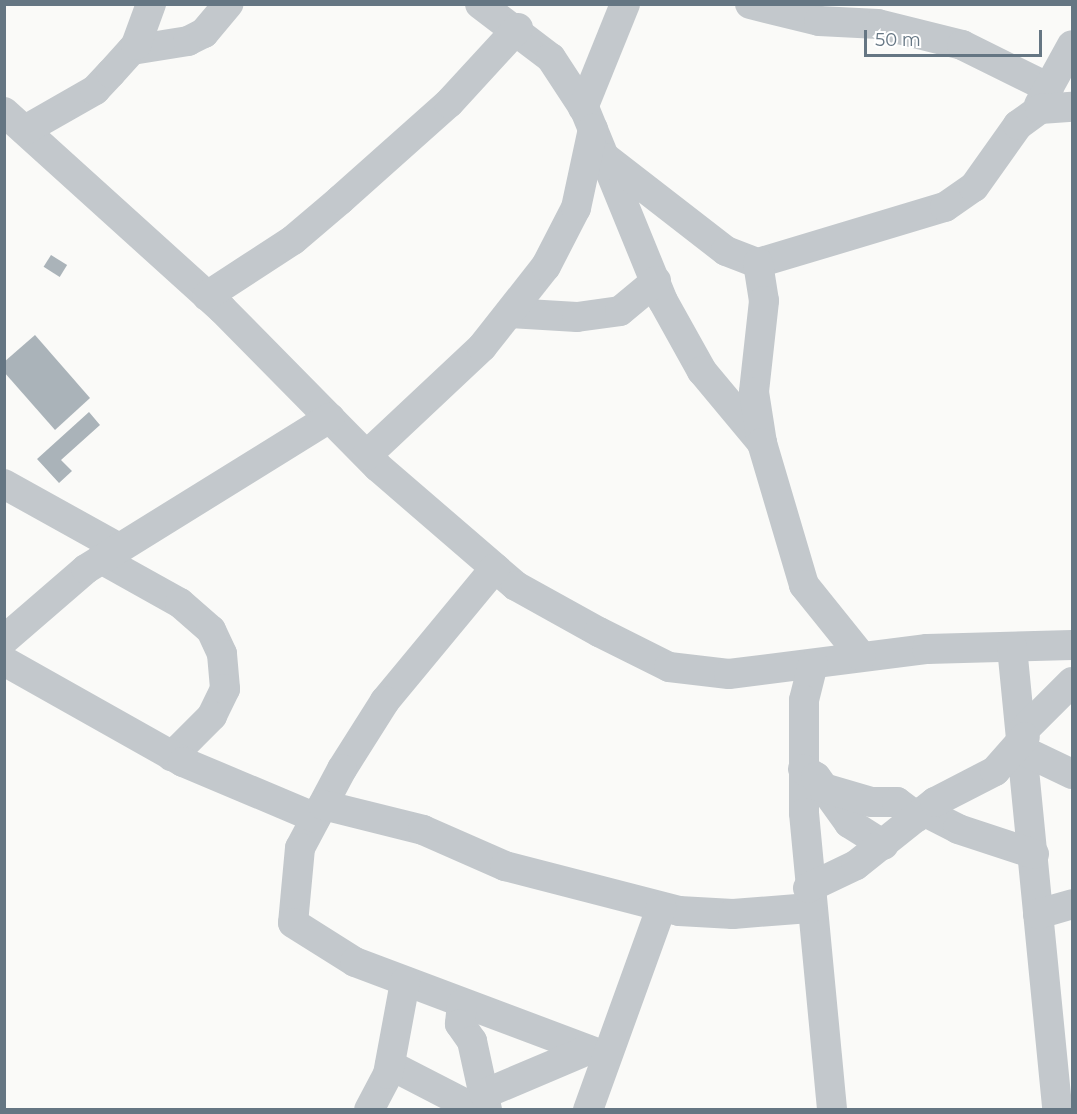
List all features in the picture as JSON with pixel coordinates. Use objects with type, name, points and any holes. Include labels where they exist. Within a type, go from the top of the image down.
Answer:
[{"type":"street","points":[[151,4],[132,50],[95,90],[15,121],[207,296],[367,455],[516,586],[669,667],[729,674],[861,656],[1072,645]]},
{"type":"street","points":[[132,50],[188,41],[204,33],[228,4]]},
{"type":"street","points":[[480,4],[518,28],[551,58],[588,118],[656,281],[702,371],[762,443]]},
{"type":"street","points":[[367,455],[510,313],[562,238],[576,208],[588,118],[625,4]]},
{"type":"street","points":[[750,4],[819,21],[878,24],[962,45],[1049,88]]},
{"type":"street","points":[[207,296],[293,240],[340,200],[449,103],[518,28]]},
{"type":"street","points":[[1034,113],[1072,45]]},
{"type":"street","points":[[606,158],[726,251],[758,263],[945,207],[974,187],[1018,125],[1034,113],[1060,105],[1072,107]]},
{"type":"street","points":[[758,263],[764,301],[754,392],[762,443],[804,585],[861,656]]},
{"type":"street","points":[[510,313],[578,316],[620,311],[656,281]]},
{"type":"street","points":[[4,640],[110,554],[330,418]]},
{"type":"street","points":[[8,489],[110,554],[180,603],[211,630],[222,654],[225,689],[212,716],[172,756]]},
{"type":"street","points":[[495,568],[385,701],[320,811],[300,848],[293,923],[355,962],[462,1004],[596,1052]]},
{"type":"street","points":[[1012,647],[1025,740],[1038,914],[1061,1051],[1057,1110]]},
{"type":"street","points":[[4,661],[172,756],[320,811],[423,830],[505,866],[661,908],[734,914],[809,898],[884,845],[920,814],[995,771],[1025,740],[1072,682]]},
{"type":"street","points":[[813,664],[804,700],[814,779],[809,898],[832,1110]]},
{"type":"street","points":[[1025,740],[1072,774]]},
{"type":"street","points":[[814,779],[871,802],[897,802],[958,830],[1034,854]]},
{"type":"street","points":[[814,779],[849,823],[884,845]]},
{"type":"street","points":[[1038,914],[1072,904]]},
{"type":"street","points":[[588,1110],[596,1052],[661,908]]},
{"type":"street","points":[[369,1110],[390,1065],[405,982]]},
{"type":"street","points":[[462,1004],[460,1024],[472,1041],[483,1104]]},
{"type":"street","points":[[390,1065],[483,1104],[596,1052]]},
{"type":"building","points":[[51,255],[67,265],[60,277],[44,267]]},
{"type":"building","points":[[35,335],[90,398],[55,430],[4,372],[4,362]]},
{"type":"building","points":[[89,412],[100,425],[61,460],[72,471],[59,483],[37,459]]}]
